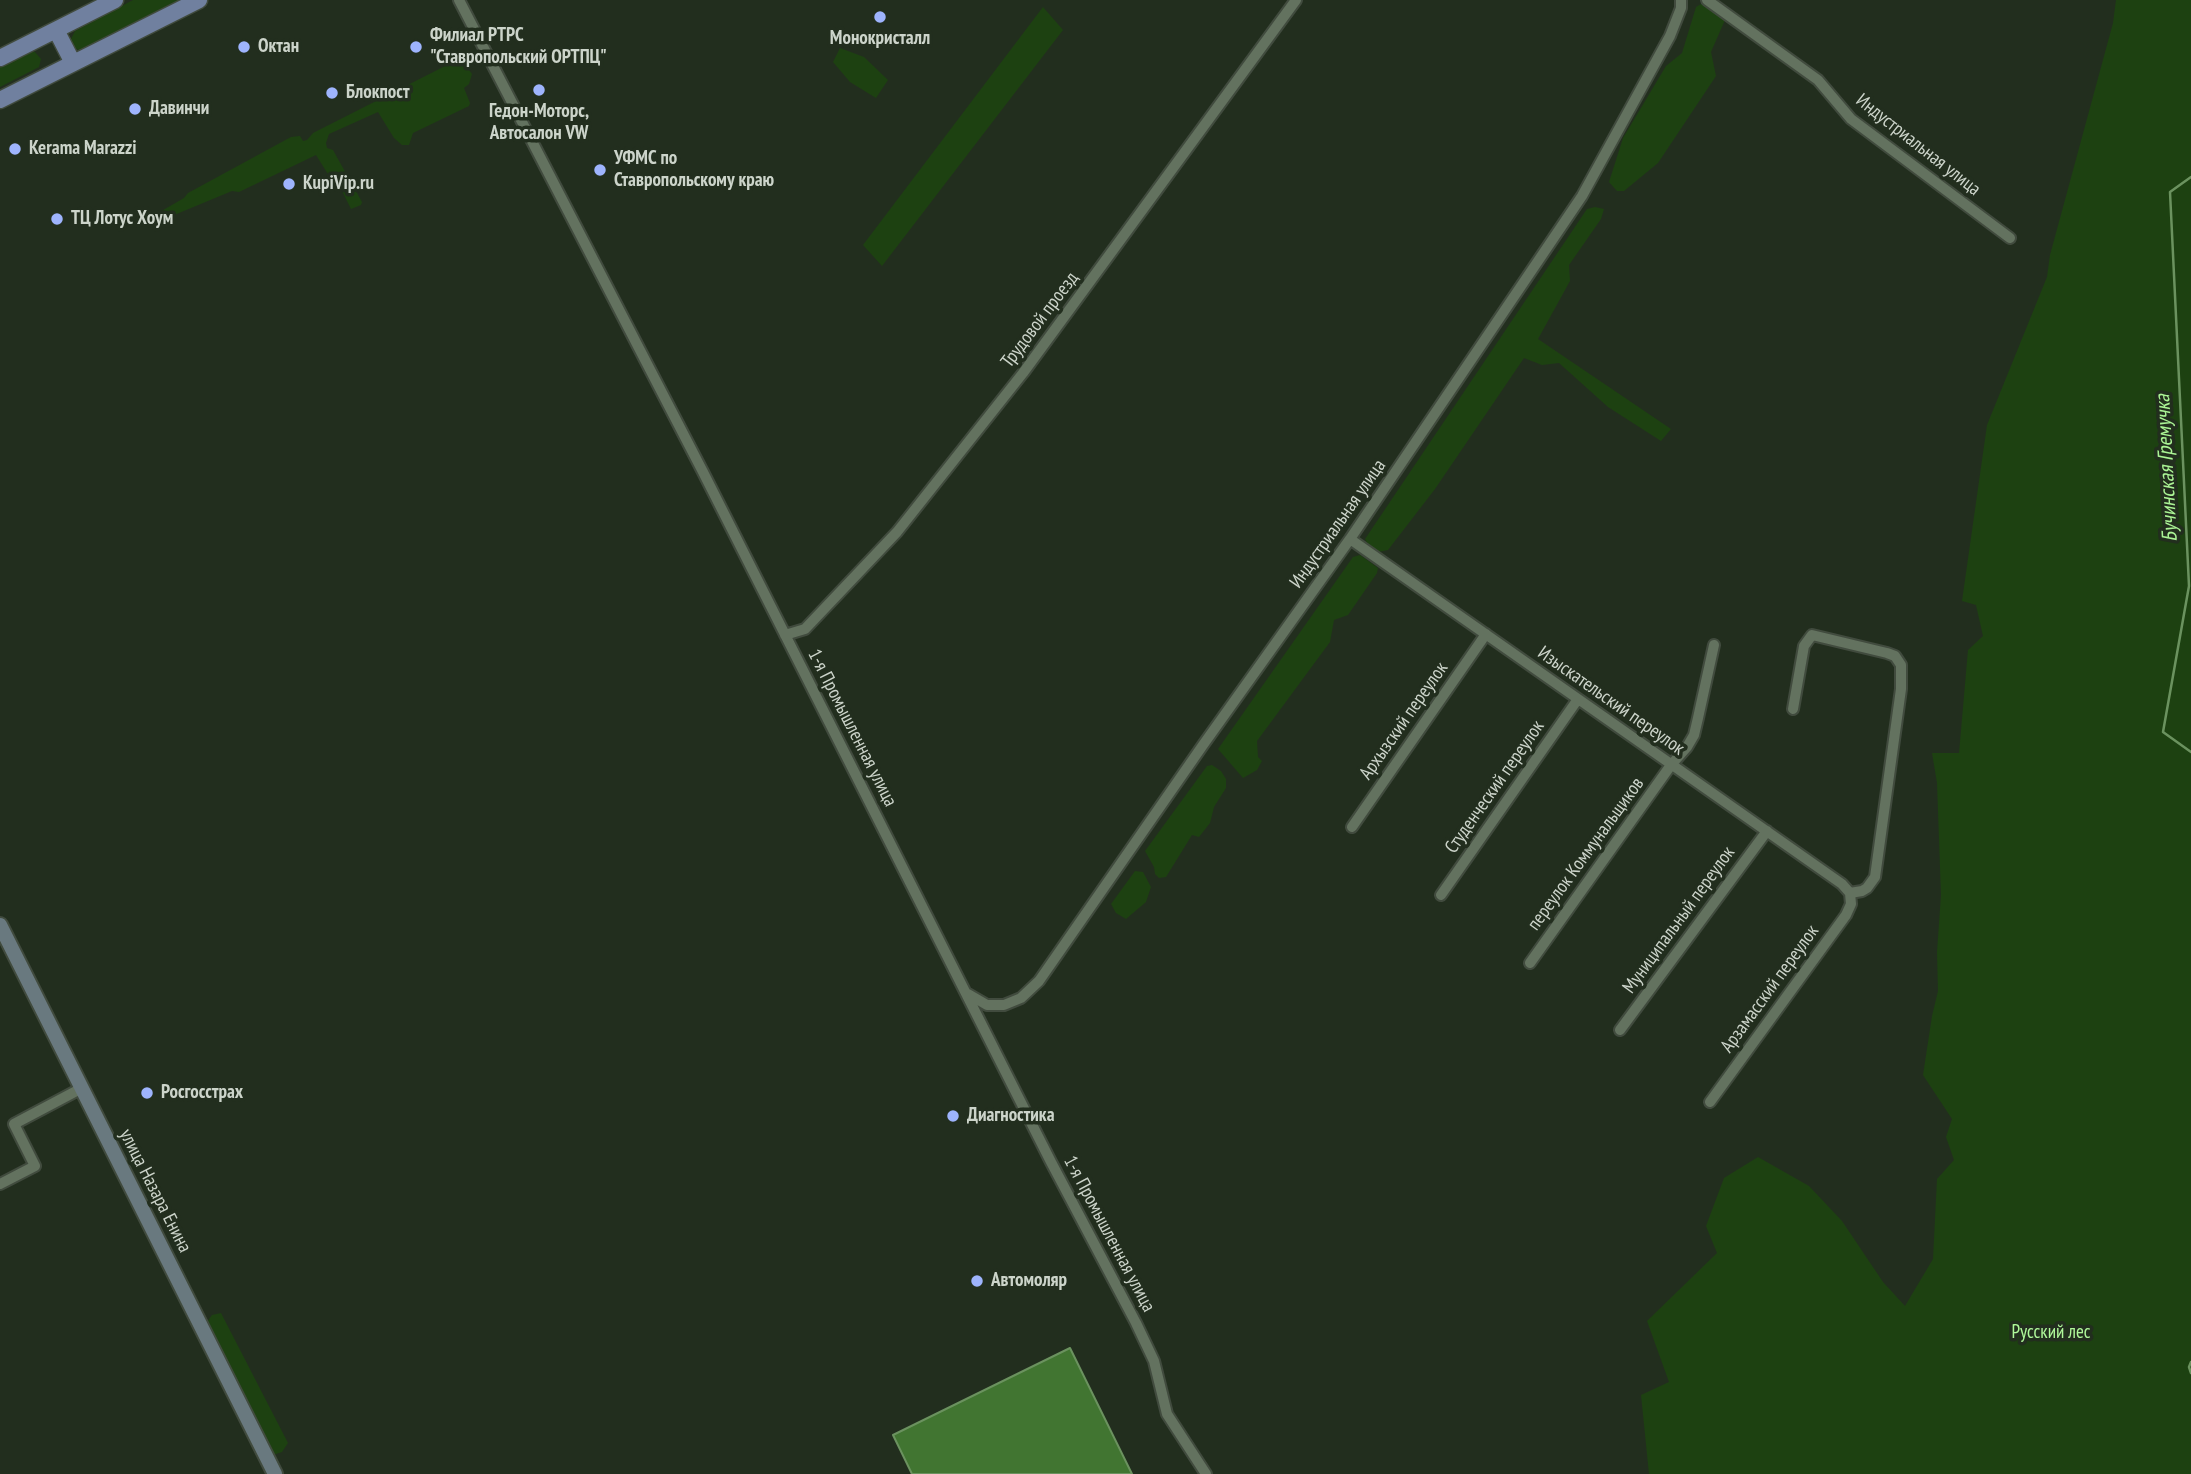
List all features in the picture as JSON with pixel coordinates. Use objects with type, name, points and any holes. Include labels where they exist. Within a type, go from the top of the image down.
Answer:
[{"type":"main road","points":[[0,58],[115,0]]},
{"type":"main road","points":[[0,100],[199,0]]},
{"type":"main road","points":[[56,30],[73,63]]},
{"type":"main road","name":"улица Назара Енина","points":[[0,925],[275,1474]]},
{"type":"street","name":"1-я Промышленная улица","points":[[459,0],[701,468],[968,993],[1042,1145],[1136,1323],[1154,1361],[1167,1414],[1206,1474]]},
{"type":"street","name":"Трудовой проезд","points":[[785,635],[805,629],[897,532],[1023,373],[1296,0]]},
{"type":"street","name":"Индустриальная улица","points":[[968,993],[987,1004],[1004,1005],[1021,998],[1039,981],[1350,539],[1589,185],[1670,36],[1681,8],[1681,0]]},
{"type":"street","name":"Индустриальная улица","points":[[1707,0],[1818,80],[1851,120],[2010,238]]},
{"type":"street","name":"Изыскательский переулок","points":[[1350,539],[1842,884],[1850,893]]},
{"type":"street","name":"Архызский переулок","points":[[1352,827],[1486,634]]},
{"type":"street","points":[[1793,709],[1804,646],[1812,635],[1887,653],[1895,656],[1902,665],[1875,877],[1867,888],[1850,893]]},
{"type":"street","name":"переулок Коммунальщиков","points":[[1530,963],[1694,735],[1714,645]]},
{"type":"street","name":"Студенческий переулок","points":[[1441,895],[1578,699]]},
{"type":"street","name":"Муниципальный переулок","points":[[1620,1030],[1766,831]]},
{"type":"street","name":"Арзамасский переулок","points":[[1710,1102],[1846,915],[1850,893]]},
{"type":"street","points":[[0,1184],[35,1166],[14,1124],[82,1088]]},
{"type":"green space","points":[[133,0],[184,0],[80,51],[72,46],[70,41],[75,31]]},
{"type":"green space","name":"Русский лес","points":[[2116,0],[2191,0],[2191,1474],[1649,1474],[1641,1395],[1669,1382],[1647,1321],[1717,1253],[1706,1226],[1724,1178],[1758,1157],[1809,1186],[1842,1221],[1883,1282],[1905,1306],[1933,1259],[1937,1179],[1954,1160],[1946,1137],[1952,1119],[1923,1075],[1938,991],[1937,952],[1941,895],[1937,783],[1932,753],[1959,753],[1968,650],[1983,636],[1976,605],[1962,601],[1987,425],[2047,277],[2050,255],[2113,23]]},
{"type":"green space","points":[[1701,4],[1725,20],[1711,52],[1716,76],[1658,163],[1624,191],[1617,191],[1609,182],[1623,138],[1666,66],[1682,53],[1696,7]]},
{"type":"green space","points":[[1043,7],[1063,30],[882,266],[863,245]]},
{"type":"green space","points":[[840,48],[864,57],[888,80],[876,98],[850,82],[833,62]]},
{"type":"green space","points":[[35,52],[41,59],[39,67],[0,87],[0,67]]},
{"type":"green space","points":[[457,60],[462,60],[472,74],[469,84],[464,88],[469,106],[413,133],[409,145],[402,145],[394,138],[378,112],[329,134],[327,148],[333,150],[362,202],[361,205],[351,209],[336,179],[331,179],[316,155],[239,192],[232,191],[167,218],[158,213],[188,193],[291,137],[300,136],[303,141],[307,140],[313,133]]},
{"type":"green space","points":[[1587,209],[1604,209],[1601,219],[1569,265],[1570,281],[1538,339],[1671,429],[1661,441],[1608,407],[1559,363],[1542,365],[1524,358],[1435,489],[1388,550],[1378,552],[1370,548],[1365,539]]},
{"type":"green space","points":[[1360,555],[1378,568],[1377,573],[1348,615],[1334,620],[1330,642],[1257,741],[1258,757],[1262,761],[1257,770],[1243,778],[1218,749],[1353,557]]},
{"type":"green space","points":[[1212,765],[1221,771],[1226,779],[1226,788],[1214,807],[1210,823],[1199,837],[1192,835],[1166,877],[1159,878],[1145,851],[1207,766]]},
{"type":"green space","points":[[1135,871],[1143,872],[1151,887],[1146,902],[1126,919],[1116,913],[1111,904]]},
{"type":"green space","points":[[221,1313],[288,1443],[282,1452],[273,1455],[207,1322],[212,1315]]},
{"type":"shaded area","points":[[1070,1348],[1132,1474],[912,1474],[893,1435]]},
{"type":"waterway","name":"Бучинская Гремучка","points":[[2191,177],[2170,192],[2189,586],[2163,732],[2191,752]]},
{"type":"waterway","name":"Бучинская Гремучка","points":[[2191,1362],[2191,1373]]},
{"type":"place","name":"Монокристалл","points":[[880,17]]},
{"type":"place","name":"Октан","points":[[244,47]]},
{"type":"place","name":"Филиал РТРС \"Ставропольский ОРТПЦ\"","points":[[416,47]]},
{"type":"place","name":"Гедон-Моторс, Автосалон VW","points":[[539,90]]},
{"type":"place","name":"Блокпост","points":[[332,93]]},
{"type":"place","name":"Давинчи","points":[[135,109]]},
{"type":"place","name":"Kerama Marazzi","points":[[15,149]]},
{"type":"place","name":"УФМС по Ставропольскому краю","points":[[600,170]]},
{"type":"place","name":"KupiVip.ru","points":[[289,184]]},
{"type":"place","name":"ТЦ Лотус Хоум","points":[[57,219]]},
{"type":"place","name":"Росгосстрах","points":[[147,1093]]},
{"type":"place","name":"Диагностика","points":[[953,1116]]},
{"type":"place","name":"Автомоляр","points":[[977,1281]]}]
